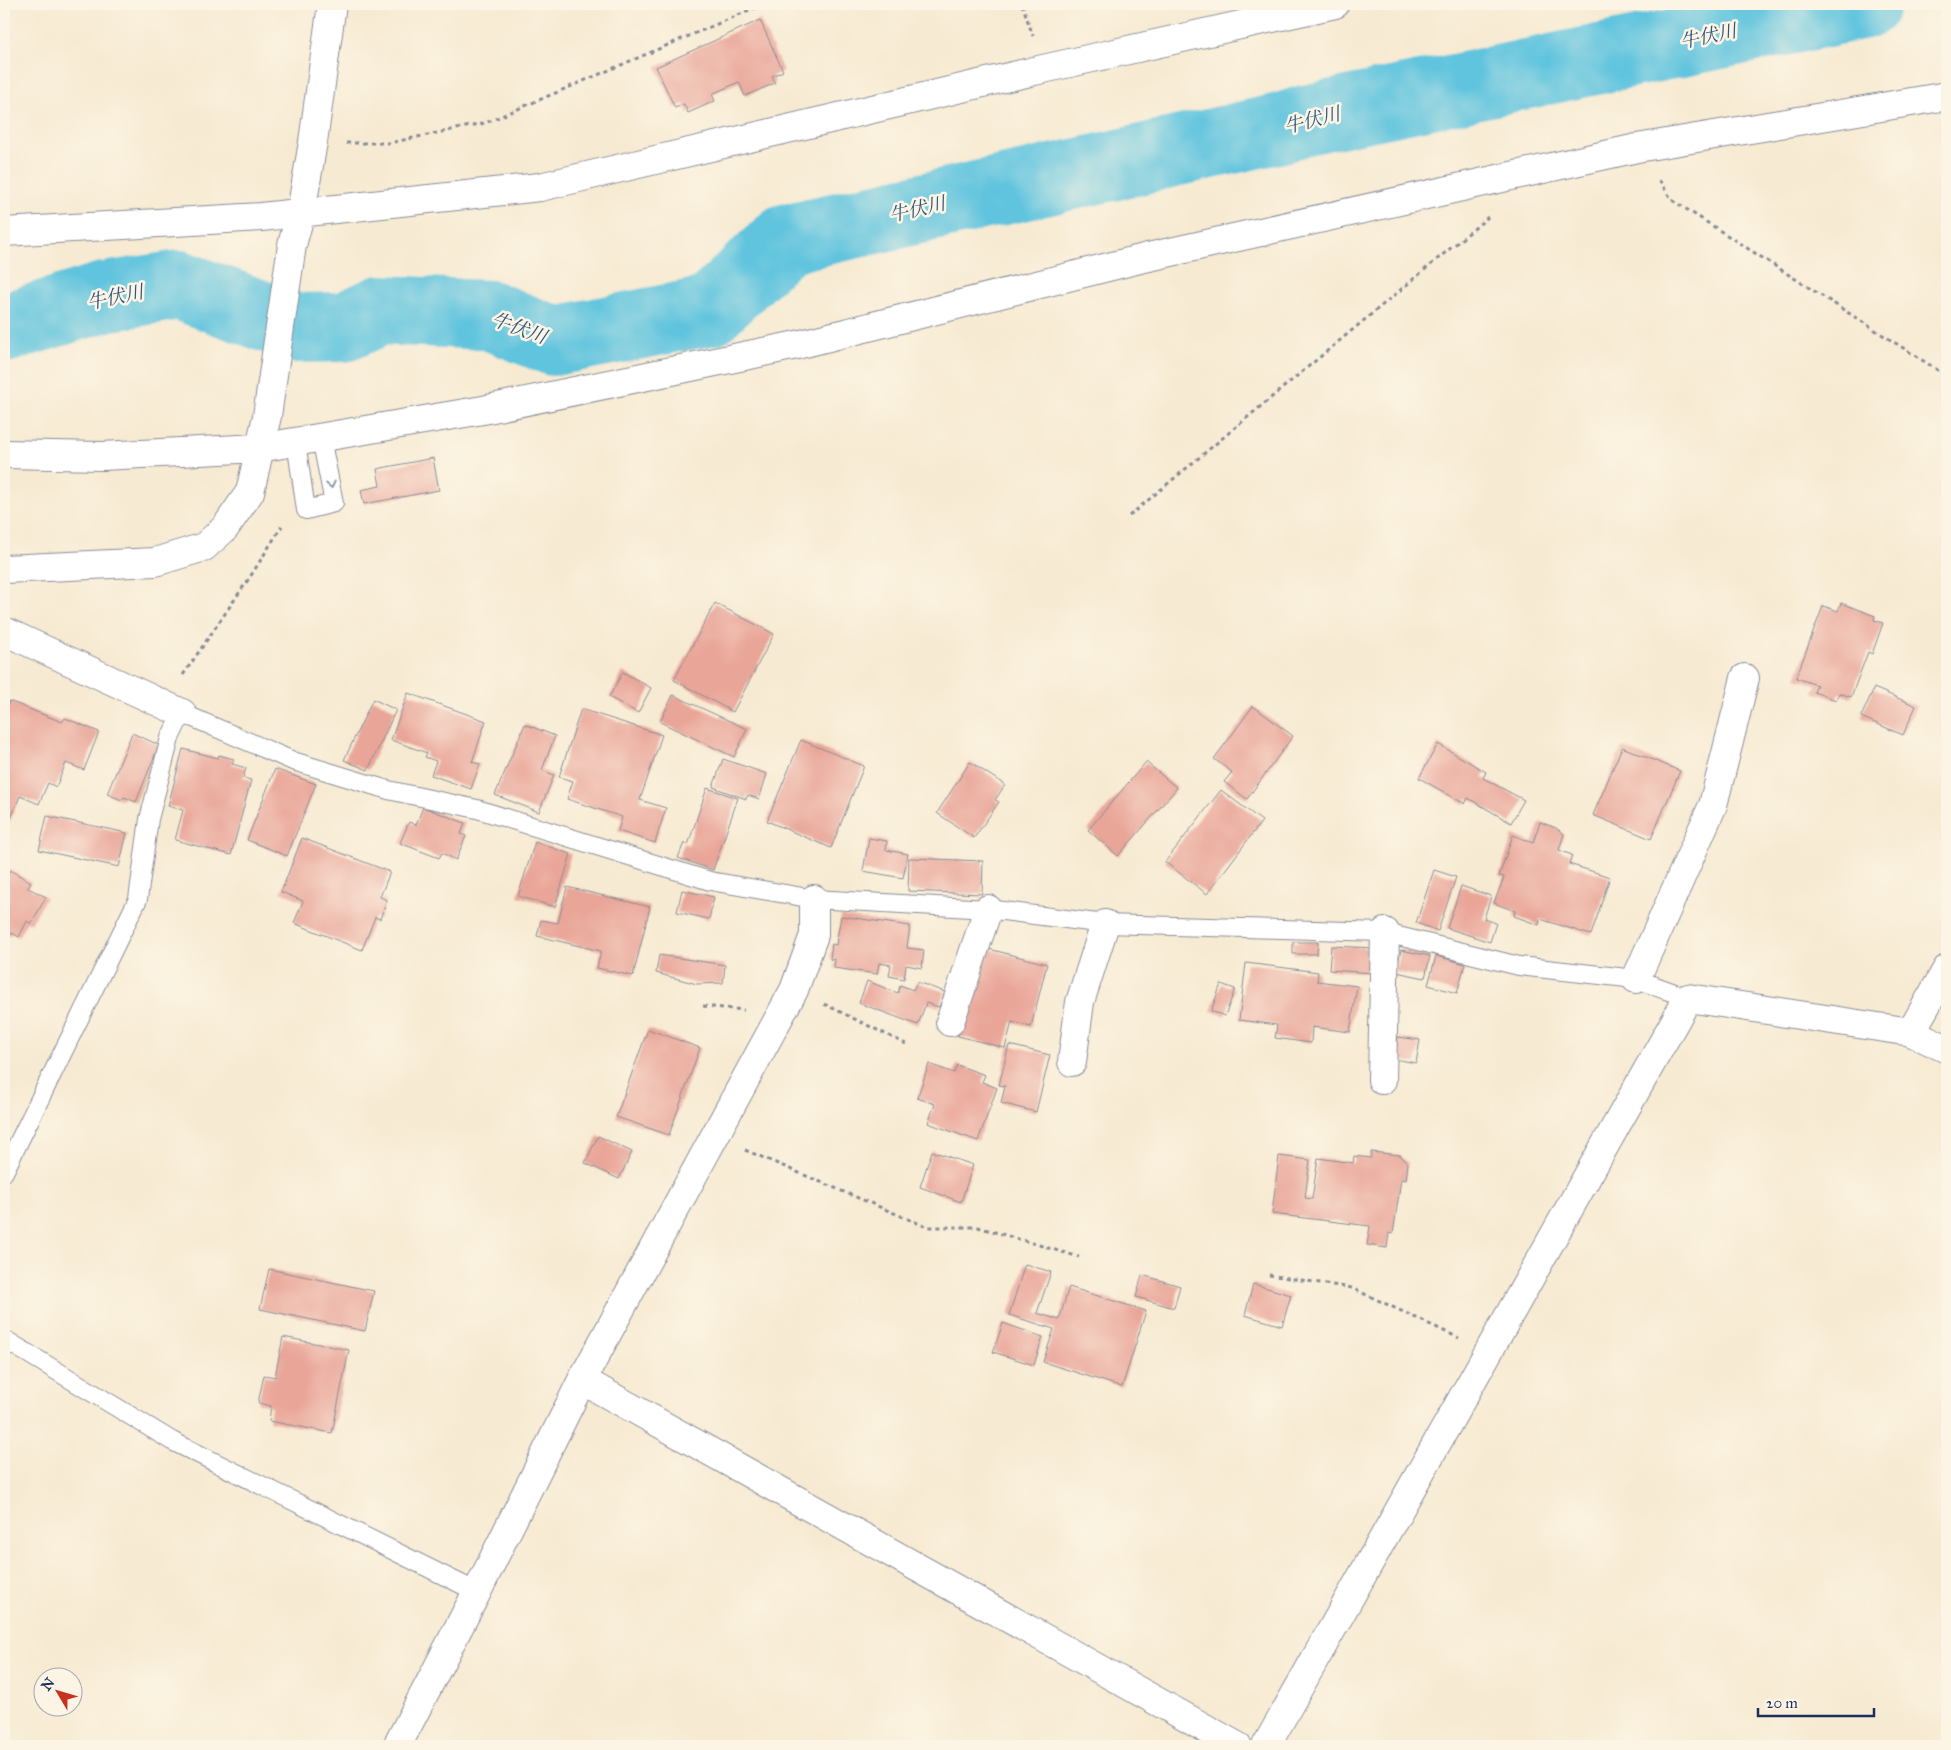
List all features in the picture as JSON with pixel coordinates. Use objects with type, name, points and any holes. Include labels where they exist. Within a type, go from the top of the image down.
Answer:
[{"type":"street","points":[[4,569],[155,562],[204,547],[225,528],[250,492],[267,416],[292,245],[301,212],[313,142],[332,4]]},
{"type":"street","points":[[4,232],[261,217],[540,187],[1043,69],[1335,4]]},
{"type":"street","points":[[4,454],[102,456],[259,448],[483,410],[797,345],[1144,258],[1637,148],[1947,96]]},
{"type":"street","points":[[4,631],[172,708]]},
{"type":"street","points":[[1636,979],[1712,805],[1745,678]]},
{"type":"street","points":[[397,1746],[477,1592],[582,1380],[794,990],[814,935],[814,898]]},
{"type":"street","points":[[950,1022],[988,909]]},
{"type":"street","points":[[1072,1062],[1080,1002],[1105,924]]},
{"type":"street","points":[[1382,1080],[1385,932]]},
{"type":"street","points":[[1912,1032],[1947,969]]},
{"type":"street","points":[[1266,1746],[1688,998],[1912,1032],[1947,1049]]},
{"type":"street","points":[[582,1380],[1237,1746]]},
{"type":"lane","points":[[4,1172],[138,899],[149,819],[170,738],[172,708],[293,761],[388,790],[477,809],[710,881],[814,898],[988,909],[1105,924],[1385,932],[1519,966],[1636,979],[1688,998]]},
{"type":"lane","points":[[4,1339],[172,1442],[477,1592]]},
{"type":"path","points":[[313,142],[389,143],[485,123],[764,4]]},
{"type":"path","points":[[1637,148],[1672,200],[1947,376]]},
{"type":"path","points":[[1130,516],[1501,207],[1511,176]]},
{"type":"path","points":[[172,708],[283,524]]},
{"type":"path","points":[[794,990],[906,1044]]},
{"type":"path","points":[[715,1137],[927,1228],[978,1226],[1080,1257]]},
{"type":"path","points":[[1269,1275],[1352,1288],[1488,1352]]},
{"type":"building","points":[[760,20],[783,71],[772,76],[775,83],[745,96],[739,82],[712,94],[715,101],[688,113],[684,104],[675,108],[656,67]]},
{"type":"building","points":[[433,458],[439,490],[364,504],[361,490],[380,486],[377,469]]},
{"type":"building","points":[[715,603],[774,634],[733,712],[674,680]]},
{"type":"building","points":[[1841,603],[1875,616],[1874,620],[1883,623],[1872,654],[1868,652],[1851,697],[1839,693],[1836,700],[1814,692],[1817,685],[1796,678],[1823,606],[1838,611]]},
{"type":"building","points":[[623,672],[651,688],[638,713],[609,697]]},
{"type":"building","points":[[1874,688],[1916,706],[1903,735],[1861,717]]},
{"type":"building","points":[[408,693],[486,721],[472,762],[480,764],[471,789],[431,775],[436,761],[425,757],[427,753],[391,740]]},
{"type":"building","points":[[673,695],[747,729],[734,757],[660,722]]},
{"type":"building","points":[[373,699],[396,710],[368,770],[344,760]]},
{"type":"building","points":[[9,701],[62,722],[65,718],[99,732],[84,770],[66,763],[56,787],[48,783],[39,804],[20,796],[7,828],[4,827],[4,714]]},
{"type":"building","points":[[1253,706],[1293,736],[1247,799],[1224,782],[1232,772],[1214,759]]},
{"type":"building","points":[[581,709],[662,735],[640,800],[666,808],[655,843],[618,831],[622,817],[567,799],[573,781],[559,777]]},
{"type":"building","points":[[525,724],[555,736],[542,770],[554,775],[539,812],[495,795]]},
{"type":"building","points":[[132,733],[159,745],[136,802],[124,797],[122,800],[107,794]]},
{"type":"building","points":[[801,740],[864,766],[831,848],[767,821]]},
{"type":"building","points":[[1438,744],[1486,772],[1483,778],[1524,800],[1511,823],[1468,798],[1465,804],[1419,778]]},
{"type":"building","points":[[1622,747],[1680,771],[1651,839],[1593,815]]},
{"type":"building","points":[[183,749],[218,758],[219,755],[234,759],[232,764],[246,768],[243,778],[251,780],[231,855],[175,840],[183,810],[168,806]]},
{"type":"building","points":[[723,759],[767,774],[759,799],[748,795],[746,799],[713,787]]},
{"type":"building","points":[[970,762],[1005,785],[995,800],[999,802],[974,838],[937,813]]},
{"type":"building","points":[[1146,762],[1177,788],[1118,856],[1088,830]]},
{"type":"building","points":[[275,769],[316,784],[287,856],[247,840]]},
{"type":"building","points":[[707,788],[738,798],[713,870],[678,858],[684,843],[688,845]]},
{"type":"building","points":[[1221,790],[1262,821],[1207,894],[1165,862]]},
{"type":"building","points":[[423,807],[465,823],[461,834],[466,836],[456,860],[442,853],[439,858],[400,843],[409,822],[416,825]]},
{"type":"building","points":[[47,816],[127,833],[119,867],[39,850]]},
{"type":"building","points":[[1540,822],[1556,828],[1564,834],[1559,850],[1572,855],[1569,864],[1610,877],[1591,935],[1540,919],[1539,925],[1514,916],[1515,911],[1494,903],[1504,877],[1499,876],[1513,835],[1533,843]]},
{"type":"building","points":[[302,838],[390,872],[380,897],[387,900],[380,919],[375,917],[362,950],[294,923],[303,901],[281,892]]},
{"type":"building","points":[[869,838],[887,841],[886,850],[908,854],[903,878],[863,871]]},
{"type":"building","points":[[535,842],[571,854],[555,907],[518,896]]},
{"type":"building","points":[[909,858],[983,861],[982,894],[908,891]]},
{"type":"building","points":[[10,870],[31,882],[28,888],[46,897],[31,924],[27,921],[19,937],[12,933],[10,936],[4,933],[4,872],[8,874]]},
{"type":"building","points":[[1434,870],[1456,877],[1438,931],[1416,923]]},
{"type":"building","points":[[1461,886],[1491,896],[1484,919],[1496,923],[1490,942],[1447,928]]},
{"type":"building","points":[[567,887],[650,907],[633,976],[597,968],[601,951],[537,936],[541,920],[558,923]]},
{"type":"building","points":[[682,890],[714,897],[709,919],[677,912]]},
{"type":"building","points":[[841,916],[910,926],[907,948],[924,950],[922,968],[906,965],[904,979],[889,976],[891,965],[879,963],[877,974],[834,968],[835,960],[830,959],[832,944],[836,945]]},
{"type":"building","points":[[1293,942],[1318,942],[1317,954],[1293,954]]},
{"type":"building","points":[[1331,946],[1374,948],[1373,973],[1329,970]]},
{"type":"building","points":[[981,947],[1047,964],[1031,1027],[1012,1022],[1005,1048],[958,1036]]},
{"type":"building","points":[[1401,950],[1430,956],[1425,978],[1396,972]]},
{"type":"building","points":[[659,955],[725,965],[723,983],[697,984],[656,973]]},
{"type":"building","points":[[1436,956],[1465,964],[1457,993],[1428,985]]},
{"type":"building","points":[[1246,963],[1318,972],[1317,981],[1357,986],[1350,1032],[1312,1027],[1311,1043],[1275,1038],[1277,1025],[1239,1020]]},
{"type":"building","points":[[867,981],[898,993],[900,985],[913,990],[917,982],[945,992],[939,1007],[926,1003],[918,1025],[859,1003]]},
{"type":"building","points":[[1221,984],[1235,989],[1225,1016],[1211,1011]]},
{"type":"building","points":[[648,1029],[700,1048],[669,1135],[616,1117]]},
{"type":"building","points":[[1398,1037],[1420,1040],[1416,1063],[1394,1059]]},
{"type":"building","points":[[1009,1045],[1050,1055],[1036,1112],[1001,1103],[1005,1086],[999,1085]]},
{"type":"building","points":[[929,1064],[954,1073],[957,1065],[985,1075],[982,1082],[997,1088],[978,1141],[928,1123],[935,1104],[917,1098]]},
{"type":"building","points":[[598,1136],[632,1152],[619,1179],[585,1163]]},
{"type":"building","points":[[932,1151],[973,1165],[961,1202],[920,1187]]},
{"type":"building","points":[[1371,1152],[1400,1155],[1408,1163],[1406,1180],[1401,1179],[1393,1234],[1389,1233],[1387,1248],[1367,1245],[1370,1226],[1272,1214],[1279,1156],[1310,1160],[1305,1198],[1312,1199],[1318,1158],[1353,1163],[1354,1156],[1371,1158]]},
{"type":"building","points":[[1025,1264],[1051,1272],[1037,1313],[1059,1320],[1069,1287],[1146,1311],[1122,1387],[1043,1362],[1054,1329],[1009,1315]]},
{"type":"building","points":[[269,1269],[374,1291],[365,1331],[260,1309]]},
{"type":"building","points":[[1142,1275],[1180,1286],[1174,1308],[1136,1297]]},
{"type":"building","points":[[1253,1284],[1291,1295],[1282,1326],[1245,1315]]},
{"type":"building","points":[[1003,1323],[1043,1337],[1034,1365],[993,1352]]},
{"type":"building","points":[[283,1337],[349,1350],[332,1433],[269,1421],[271,1406],[258,1403],[264,1375],[275,1377]]},
{"type":"waterway","name":"牛伏川","points":[[4,328],[104,297],[179,285],[296,328],[344,327],[381,310],[489,315],[554,341],[709,311],[785,239],[1281,128],[1305,120],[1865,4]]}]
